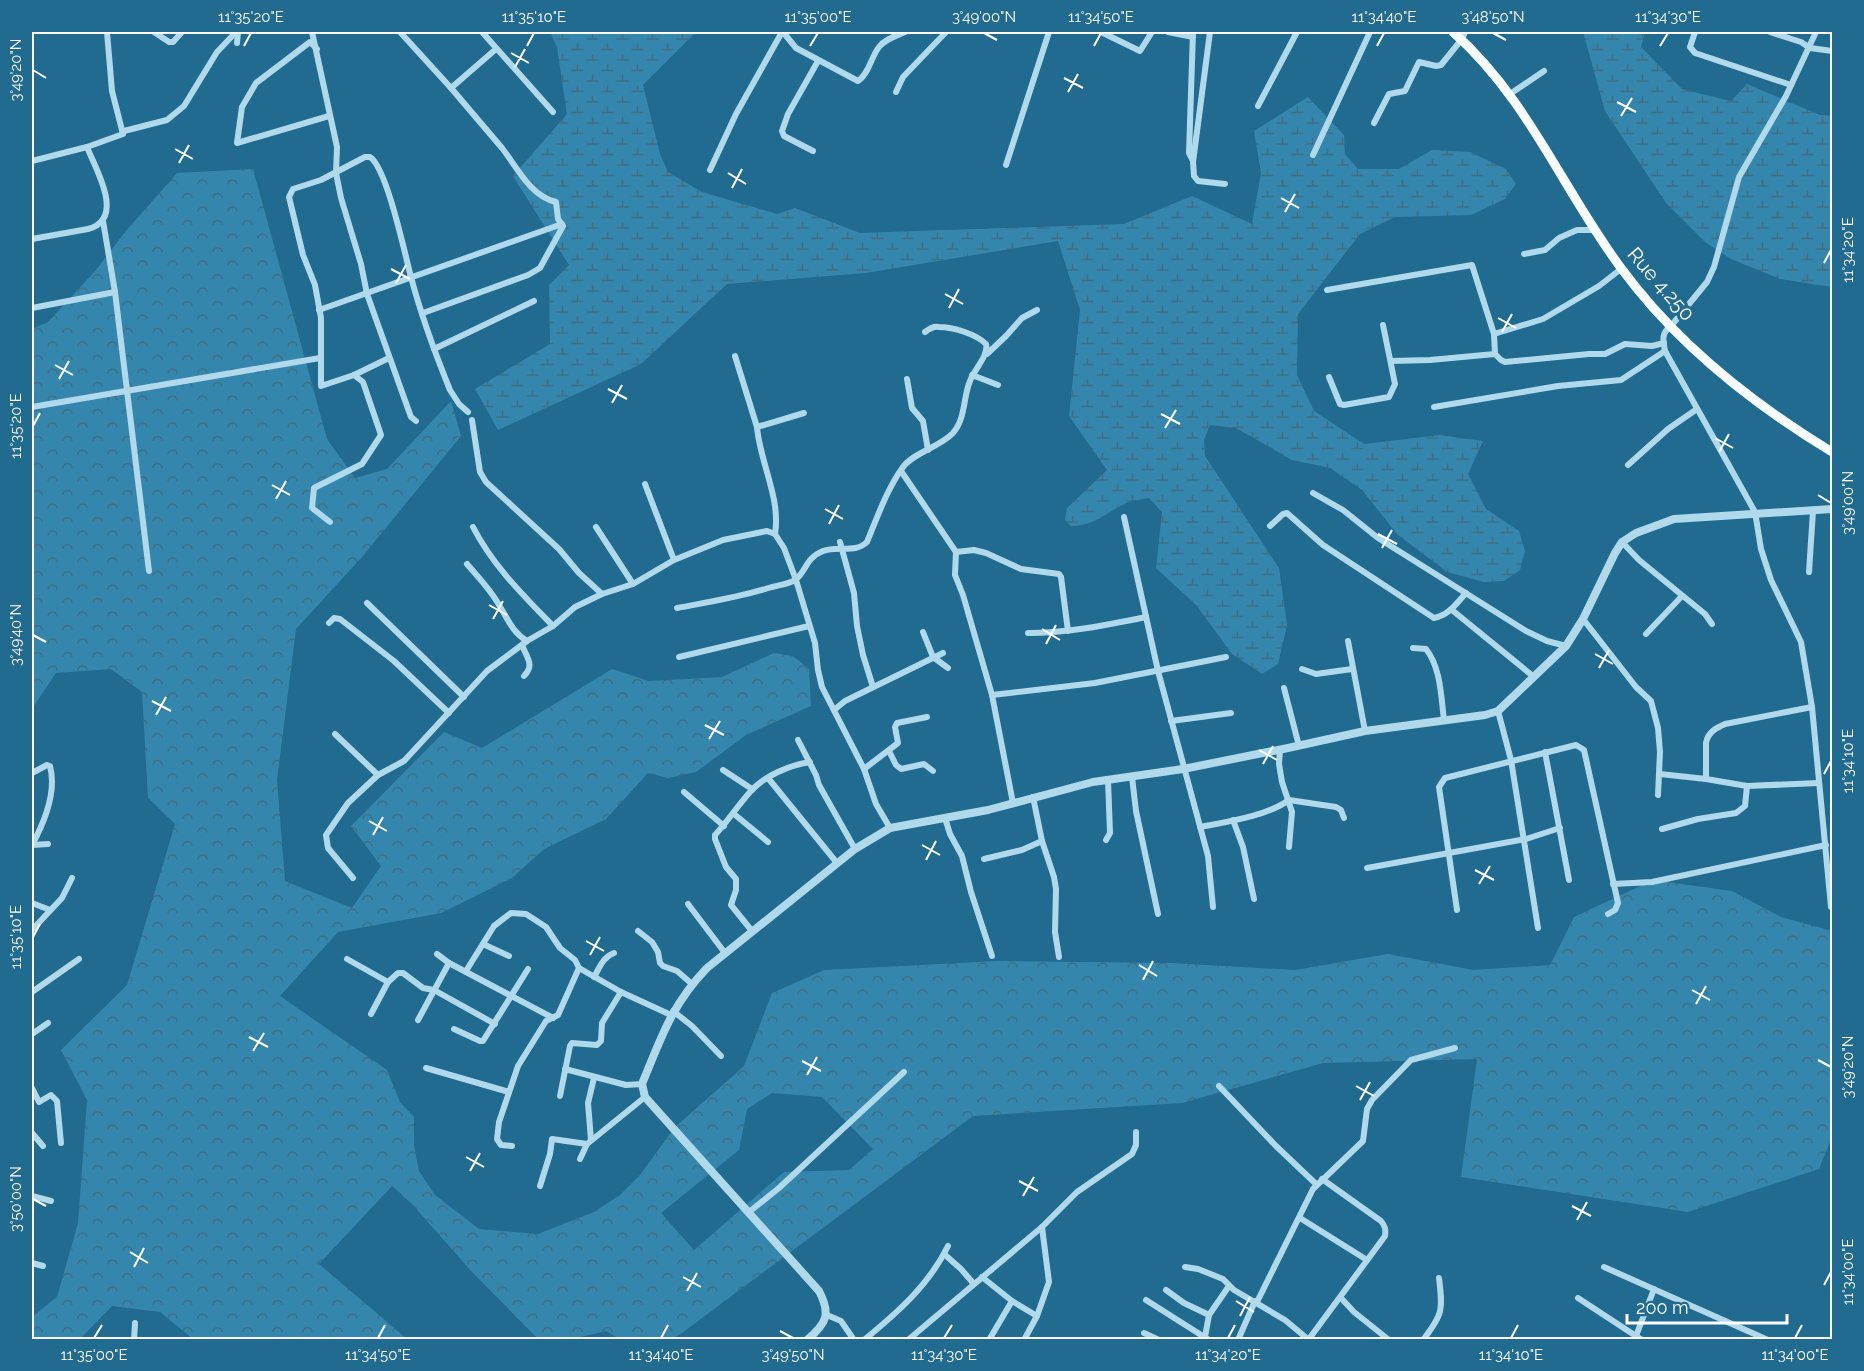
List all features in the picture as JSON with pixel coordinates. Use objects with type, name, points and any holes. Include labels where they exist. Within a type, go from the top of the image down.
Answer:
[{"type":"main road","name":"Rue 4.250","points":[[1453,32],[1463,35],[1510,94],[1621,269],[1671,326],[1730,381],[1798,431],[1833,452]]},
{"type":"street","points":[[107,32],[112,91],[124,131]]},
{"type":"street","points":[[154,32],[169,42],[173,42],[182,32]]},
{"type":"street","points":[[32,161],[87,147],[120,136],[124,131],[167,120],[184,106],[217,52],[237,32]]},
{"type":"street","points":[[237,32],[237,44]]},
{"type":"street","points":[[312,32],[337,147],[336,173],[367,294],[411,417],[416,421]]},
{"type":"street","points":[[400,32],[451,88],[503,150],[520,175],[545,200],[556,202],[558,219],[563,226],[540,268],[528,275],[423,313]]},
{"type":"street","points":[[482,32],[553,112]]},
{"type":"street","points":[[710,170],[736,114],[782,32],[796,48],[858,81],[864,75],[879,47],[890,38],[905,32]]},
{"type":"street","points":[[896,92],[903,77],[946,32]]},
{"type":"street","points":[[1006,165],[1049,32]]},
{"type":"street","points":[[1101,32],[1140,51],[1143,50],[1152,32]]},
{"type":"street","points":[[1168,32],[1193,34],[1189,153],[1193,162]]},
{"type":"street","points":[[1210,32],[1193,162],[1195,179],[1226,184]]},
{"type":"street","points":[[1258,106],[1297,32]]},
{"type":"street","points":[[1313,155],[1370,32]]},
{"type":"street","points":[[1695,32],[1690,47],[1695,53],[1791,85]]},
{"type":"street","points":[[1770,32],[1801,42],[1810,48],[1833,51]]},
{"type":"street","points":[[1816,32],[1791,85],[1739,177],[1714,267],[1707,282],[1671,326],[1665,330],[1664,343],[1665,351],[1755,512],[1761,549],[1771,580],[1801,642],[1812,707],[1826,845],[1830,854],[1832,907]]},
{"type":"street","points":[[1374,123],[1389,93],[1405,91],[1419,62],[1436,66],[1441,64],[1463,35]]},
{"type":"street","points":[[317,49],[310,42],[256,83],[242,106],[237,143],[330,116]]},
{"type":"street","points":[[451,88],[496,49]]},
{"type":"street","points":[[813,151],[784,136],[782,131],[788,114],[818,61]]},
{"type":"street","points":[[1510,94],[1544,70]]},
{"type":"street","points":[[32,239],[88,229],[97,226],[103,220],[109,203],[87,147]]},
{"type":"street","points":[[389,358],[354,375],[321,386],[320,358],[323,338],[315,285],[303,255],[289,196],[293,189],[336,173],[365,157],[374,160],[393,206],[411,278],[434,349],[453,396],[468,412]]},
{"type":"street","points":[[103,220],[115,292],[150,571]]},
{"type":"street","points":[[319,310],[562,224]]},
{"type":"street","points":[[1524,254],[1545,250],[1559,238],[1577,230],[1596,230]]},
{"type":"street","points":[[1327,290],[1472,265],[1494,334],[1495,354],[1505,362],[1588,354],[1599,355],[1624,344],[1652,346],[1664,343]]},
{"type":"street","points":[[1494,334],[1543,319],[1599,286],[1621,269]]},
{"type":"street","points":[[32,308],[115,292]]},
{"type":"street","points":[[434,349],[534,301]]},
{"type":"street","points":[[982,358],[1002,341],[1022,318],[1037,310]]},
{"type":"street","points":[[677,608],[741,597],[796,580],[812,557],[822,551],[841,545],[862,547],[867,542],[905,464],[953,433],[959,423],[968,383],[988,348],[980,338],[938,326],[925,332]]},
{"type":"street","points":[[1329,376],[1340,404],[1389,397],[1395,384],[1383,326]]},
{"type":"street","points":[[1434,407],[1558,386],[1613,382],[1621,380],[1665,351]]},
{"type":"street","points":[[1391,361],[1495,354]]},
{"type":"street","points":[[735,356],[757,427],[770,484],[777,524],[775,534]]},
{"type":"street","points":[[32,406],[320,358]]},
{"type":"street","points":[[330,522],[312,508],[314,488],[362,464],[381,435],[363,382],[354,375]]},
{"type":"street","points":[[972,375],[998,385]]},
{"type":"street","points":[[907,379],[912,408],[923,421],[928,450]]},
{"type":"street","points":[[1628,465],[1668,429],[1697,409]]},
{"type":"street","points":[[757,427],[804,413]]},
{"type":"street","points":[[472,420],[478,466],[486,482],[559,549],[579,573],[602,594]]},
{"type":"street","points":[[901,471],[956,552],[955,575],[992,695],[1013,802]]},
{"type":"street","points":[[645,484],[674,560]]},
{"type":"street","points":[[1313,492],[1343,510],[1378,538],[1526,631],[1547,641],[1566,646]]},
{"type":"street","points":[[807,1340],[827,1315],[826,1304],[819,1291],[645,1097],[642,1084],[672,1013],[692,984],[707,968],[752,931],[855,849],[890,828],[945,818],[1068,787],[1183,769],[1365,731],[1485,715],[1498,711],[1566,646],[1622,542],[1636,532],[1674,519],[1755,512],[1833,509]]},
{"type":"street","points":[[1809,572],[1814,511]]},
{"type":"street","points":[[1270,526],[1287,513],[1323,545],[1428,616],[1440,617],[1452,610],[1466,593]]},
{"type":"street","points":[[1124,517],[1158,671],[1208,856],[1213,907]]},
{"type":"street","points":[[473,527],[485,550],[498,567],[553,627]]},
{"type":"street","points":[[596,527],[633,584]]},
{"type":"street","points":[[353,878],[328,848],[326,835],[348,804],[378,775],[404,761],[487,671],[525,643],[553,627],[575,607],[602,594],[633,584],[674,560],[723,540],[767,531],[775,534],[784,548],[815,643],[822,687],[864,769],[876,804],[890,828]]},
{"type":"street","points":[[1622,542],[1639,560],[1705,614],[1712,624]]},
{"type":"street","points":[[841,545],[854,593],[863,655],[873,687]]},
{"type":"street","points":[[956,552],[974,550],[986,553],[1021,570],[1059,574],[1062,577],[1068,632]]},
{"type":"street","points":[[467,564],[499,604],[510,626],[525,643],[531,665],[530,670],[524,676]]},
{"type":"street","points":[[1646,634],[1682,596]]},
{"type":"street","points":[[367,603],[464,697]]},
{"type":"street","points":[[1452,610],[1534,677]]},
{"type":"street","points":[[1028,633],[1068,632],[1146,617]]},
{"type":"street","points":[[329,623],[334,618],[340,619],[394,661],[450,713]]},
{"type":"street","points":[[1582,619],[1636,687],[1651,701],[1658,728],[1660,752],[1658,795]]},
{"type":"street","points":[[679,657],[809,626]]},
{"type":"street","points":[[924,632],[933,657],[948,668]]},
{"type":"street","points":[[1348,641],[1365,731]]},
{"type":"street","points":[[1413,648],[1426,649],[1430,654],[1438,678],[1444,720]]},
{"type":"street","points":[[834,710],[845,701],[943,653]]},
{"type":"street","points":[[992,695],[1095,683],[1226,657]]},
{"type":"street","points":[[1302,669],[1317,674],[1352,669]]},
{"type":"street","points":[[1284,688],[1299,746]]},
{"type":"street","points":[[1706,778],[1706,743],[1715,729],[1725,724],[1812,707]]},
{"type":"street","points":[[1498,711],[1511,760],[1526,839],[1538,928]]},
{"type":"street","points":[[1171,721],[1231,713]]},
{"type":"street","points":[[864,769],[898,743],[895,727],[897,723],[927,717]]},
{"type":"street","points":[[335,734],[378,775]]},
{"type":"street","points":[[798,741],[819,785],[855,849]]},
{"type":"street","points":[[1457,910],[1450,852],[1441,806],[1439,787],[1441,781],[1511,760],[1576,745],[1584,750],[1618,903],[1615,910],[1608,914]]},
{"type":"street","points":[[1281,750],[1279,764],[1282,782],[1292,812],[1289,847]]},
{"type":"street","points":[[889,751],[898,768],[924,764],[933,771]]},
{"type":"street","points":[[1545,752],[1569,879]]},
{"type":"street","points":[[752,931],[731,905],[736,890],[736,879],[726,867],[715,839],[752,789],[794,765],[810,762]]},
{"type":"street","points":[[32,773],[47,765],[50,766],[52,772],[52,786],[46,813],[42,827],[32,845]]},
{"type":"street","points":[[723,770],[752,789]]},
{"type":"street","points":[[1660,774],[1706,778],[1747,786],[1819,783]]},
{"type":"street","points":[[1132,777],[1136,811],[1158,914]]},
{"type":"street","points":[[768,778],[837,863]]},
{"type":"street","points":[[1106,840],[1110,833],[1108,780]]},
{"type":"street","points":[[1662,829],[1698,819],[1736,813],[1745,806],[1747,786]]},
{"type":"street","points":[[684,792],[724,826]]},
{"type":"street","points":[[1033,797],[1042,841],[1054,877],[1055,932],[1059,957]]},
{"type":"street","points":[[1200,828],[1277,807],[1289,800],[1336,807],[1341,810],[1344,818]]},
{"type":"street","points":[[734,813],[768,843]]},
{"type":"street","points":[[945,818],[950,834],[962,856],[992,956]]},
{"type":"street","points":[[1233,820],[1248,865],[1254,899]]},
{"type":"street","points":[[1367,868],[1406,863],[1450,852],[1526,839],[1560,828]]},
{"type":"street","points":[[984,858],[1022,850],[1042,841]]},
{"type":"street","points":[[32,845],[48,844]]},
{"type":"street","points":[[1613,884],[1652,882],[1826,845]]},
{"type":"street","points":[[32,930],[62,898],[72,878]]},
{"type":"street","points":[[32,903],[50,910]]},
{"type":"street","points":[[688,904],[725,953]]},
{"type":"street","points":[[466,971],[494,926],[511,913],[526,914],[546,927],[560,948],[575,960],[579,968],[621,992],[672,1013],[692,1026],[721,1056]]},
{"type":"street","points":[[638,931],[652,942],[663,966],[677,971],[692,984]]},
{"type":"street","points":[[483,944],[509,956]]},
{"type":"street","points":[[594,977],[608,955],[614,953]]},
{"type":"street","points":[[437,954],[449,963],[553,1018]]},
{"type":"street","points":[[32,992],[79,959]]},
{"type":"street","points":[[347,959],[388,982]]},
{"type":"street","points":[[418,1020],[449,963]]},
{"type":"street","points":[[512,1146],[501,1144],[497,1139],[499,1122],[518,1066],[546,1021],[558,1014],[579,968]]},
{"type":"street","points":[[454,1029],[480,1041],[486,1039],[528,969]]},
{"type":"street","points":[[371,1014],[388,982],[398,973],[403,973],[423,987],[434,990],[495,1024]]},
{"type":"street","points":[[560,1096],[572,1043],[597,1045],[601,1041],[603,1023],[621,992]]},
{"type":"street","points":[[32,1034],[48,1023]]},
{"type":"street","points":[[1238,1340],[1319,1181],[1360,1145],[1364,1136],[1369,1105],[1405,1065],[1419,1057],[1455,1048]]},
{"type":"street","points":[[426,1068],[509,1092]]},
{"type":"street","points":[[565,1069],[594,1078],[626,1084],[642,1084]]},
{"type":"street","points":[[749,1212],[779,1188],[904,1072]]},
{"type":"street","points":[[589,1142],[588,1103],[594,1078]]},
{"type":"street","points":[[1185,1268],[1198,1269],[1223,1279],[1229,1286],[1285,1320],[1301,1337],[1309,1339],[1385,1236],[1385,1225],[1319,1181],[1276,1146],[1219,1086]]},
{"type":"street","points":[[32,1088],[39,1102],[51,1095],[57,1101],[61,1143]]},
{"type":"street","points":[[580,1159],[589,1142],[645,1097]]},
{"type":"street","points":[[908,1340],[1042,1227],[1077,1192],[1132,1154],[1136,1145],[1136,1132]]},
{"type":"street","points":[[32,1133],[43,1146]]},
{"type":"street","points":[[540,1186],[552,1139],[589,1142]]},
{"type":"street","points":[[32,1196],[51,1201]]},
{"type":"street","points":[[1300,1218],[1367,1260]]},
{"type":"street","points":[[1024,1340],[1037,1316],[1049,1282],[1042,1227]]},
{"type":"street","points":[[864,1340],[903,1308],[931,1274],[948,1246]]},
{"type":"street","points":[[944,1254],[974,1284]]},
{"type":"street","points":[[32,1263],[43,1266]]},
{"type":"street","points":[[1604,1267],[1768,1340]]},
{"type":"street","points":[[982,1277],[1012,1301],[1037,1316]]},
{"type":"street","points":[[1423,1340],[1438,1319],[1442,1306],[1439,1278]]},
{"type":"street","points":[[1146,1300],[1207,1338],[1209,1316],[1229,1286]]},
{"type":"street","points":[[1578,1298],[1639,1338],[1654,1289]]},
{"type":"street","points":[[1166,1290],[1184,1303],[1209,1316]]},
{"type":"street","points":[[1341,1298],[1354,1312],[1389,1340]]},
{"type":"street","points":[[989,1340],[1012,1301]]},
{"type":"street","points":[[827,1315],[841,1321],[854,1340]]},
{"type":"street","points":[[134,1340],[135,1323]]},
{"type":"street","points":[[1144,1333],[1159,1340]]},
{"type":"green space","points":[[550,32],[696,32],[643,85],[660,154],[668,172],[702,192],[777,214],[795,208],[860,233],[1124,224],[1192,196],[1252,224],[1261,173],[1254,131],[1308,97],[1344,135],[1345,154],[1358,169],[1399,169],[1432,150],[1470,152],[1506,169],[1516,184],[1505,199],[1471,215],[1395,217],[1360,234],[1298,314],[1297,375],[1314,411],[1364,444],[1440,435],[1483,441],[1468,474],[1486,509],[1519,531],[1525,551],[1520,570],[1504,581],[1484,582],[1447,572],[1398,535],[1362,490],[1330,468],[1292,460],[1236,428],[1210,425],[1204,440],[1205,456],[1279,568],[1287,625],[1278,664],[1262,674],[1232,654],[1197,606],[1156,568],[1162,512],[1149,498],[1129,502],[1088,523],[1071,526],[1065,520],[1067,508],[1107,470],[1069,416],[1080,310],[1058,241],[866,273],[727,284],[641,364],[498,430],[475,389],[550,344],[549,285],[569,265],[513,176],[567,114],[557,47]]},
{"type":"green space","points":[[1583,32],[1645,32],[1641,47],[1682,89],[1731,101],[1747,84],[1820,115],[1832,116],[1832,287],[1780,279],[1731,259],[1705,242],[1666,203],[1605,111]]},
{"type":"green space","points":[[253,169],[327,439],[355,478],[387,469],[451,401],[461,436],[362,557],[296,629],[277,780],[285,881],[352,908],[381,866],[351,826],[444,732],[482,748],[612,669],[649,681],[722,677],[774,653],[793,656],[809,669],[811,706],[746,735],[696,772],[668,778],[648,773],[606,819],[544,849],[512,878],[441,913],[338,932],[280,996],[387,1070],[400,1102],[414,1117],[414,1145],[419,1171],[435,1195],[479,1229],[538,1234],[594,1212],[620,1195],[640,1175],[674,1128],[744,1066],[772,993],[824,970],[998,961],[1171,963],[1295,970],[1388,954],[1473,970],[1550,965],[1574,917],[1653,880],[1732,891],[1781,917],[1832,931],[1832,1137],[1819,1169],[1688,1212],[1461,1177],[1477,1059],[1323,1063],[1182,1103],[973,1116],[672,1339],[619,1339],[606,1331],[572,1339],[538,1339],[472,1272],[412,1204],[392,1186],[319,1264],[407,1339],[193,1339],[160,1312],[112,1306],[80,1339],[32,1339],[32,1317],[57,1297],[78,1223],[87,1100],[61,1050],[127,985],[175,824],[148,798],[142,692],[111,669],[56,673],[32,709],[32,329],[48,322],[96,270],[125,232],[177,173]],"holes":[[[772,1093],[822,1097],[873,1149],[849,1170],[784,1172],[694,1250],[661,1213],[739,1150],[747,1109]]]}]
